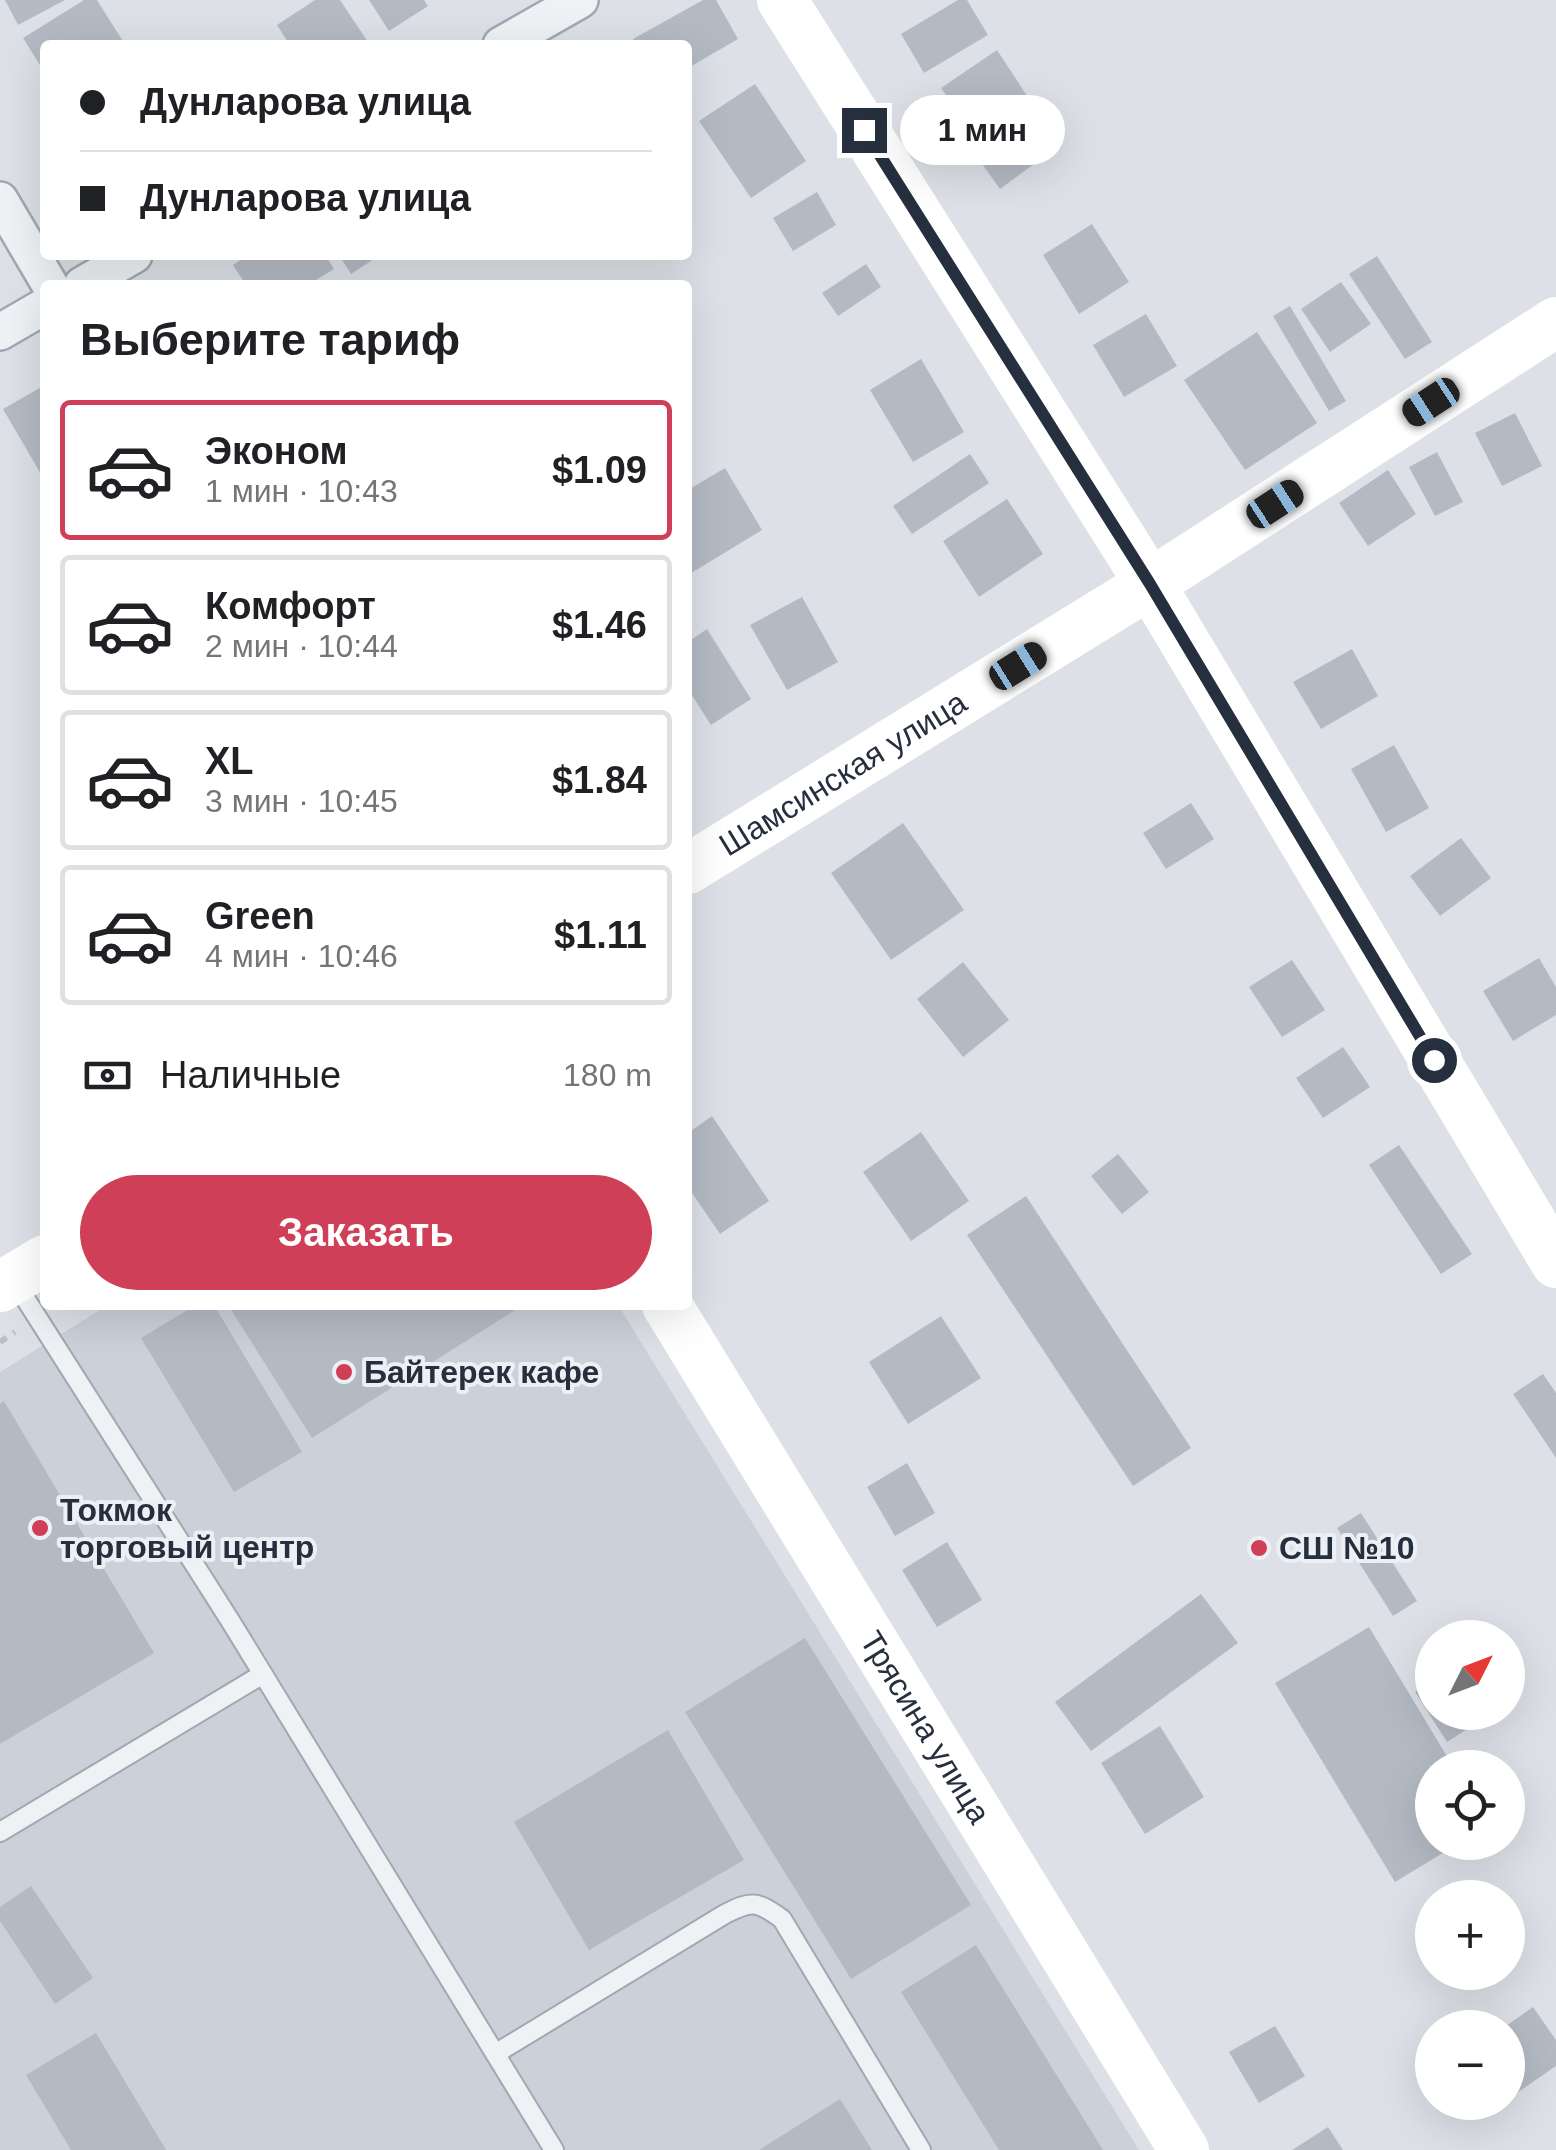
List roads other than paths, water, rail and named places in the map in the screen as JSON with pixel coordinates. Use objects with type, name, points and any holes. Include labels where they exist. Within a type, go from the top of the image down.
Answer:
[{"type":"street","points":[[510,40],[580,0]]},
{"type":"street","points":[[782,0],[1150,584],[1556,1263]]},
{"type":"street","points":[[0,200],[47,280]]},
{"type":"street","points":[[91,280],[125,260]]},
{"type":"street","points":[[0,332],[40,309]]},
{"type":"street","name":"Шамсинская улица","points":[[692,867],[1150,584],[1556,322]]},
{"type":"street","name":"Трясина улица","points":[[670,1310],[1184,2150]]},
{"type":"lane","points":[[19,1275],[39,1317],[554,2150]]},
{"type":"lane","points":[[0,1832],[263,1674]]},
{"type":"lane","points":[[495,2054],[748,1902],[764,1906],[782,1919],[921,2150]]},
{"type":"place","name":"Байтерек кафе","points":[[344,1372]]},
{"type":"place","name":"Токмок торговый центр","points":[[40,1528]]},
{"type":"place","name":"СШ №10","points":[[1259,1548]]}]
